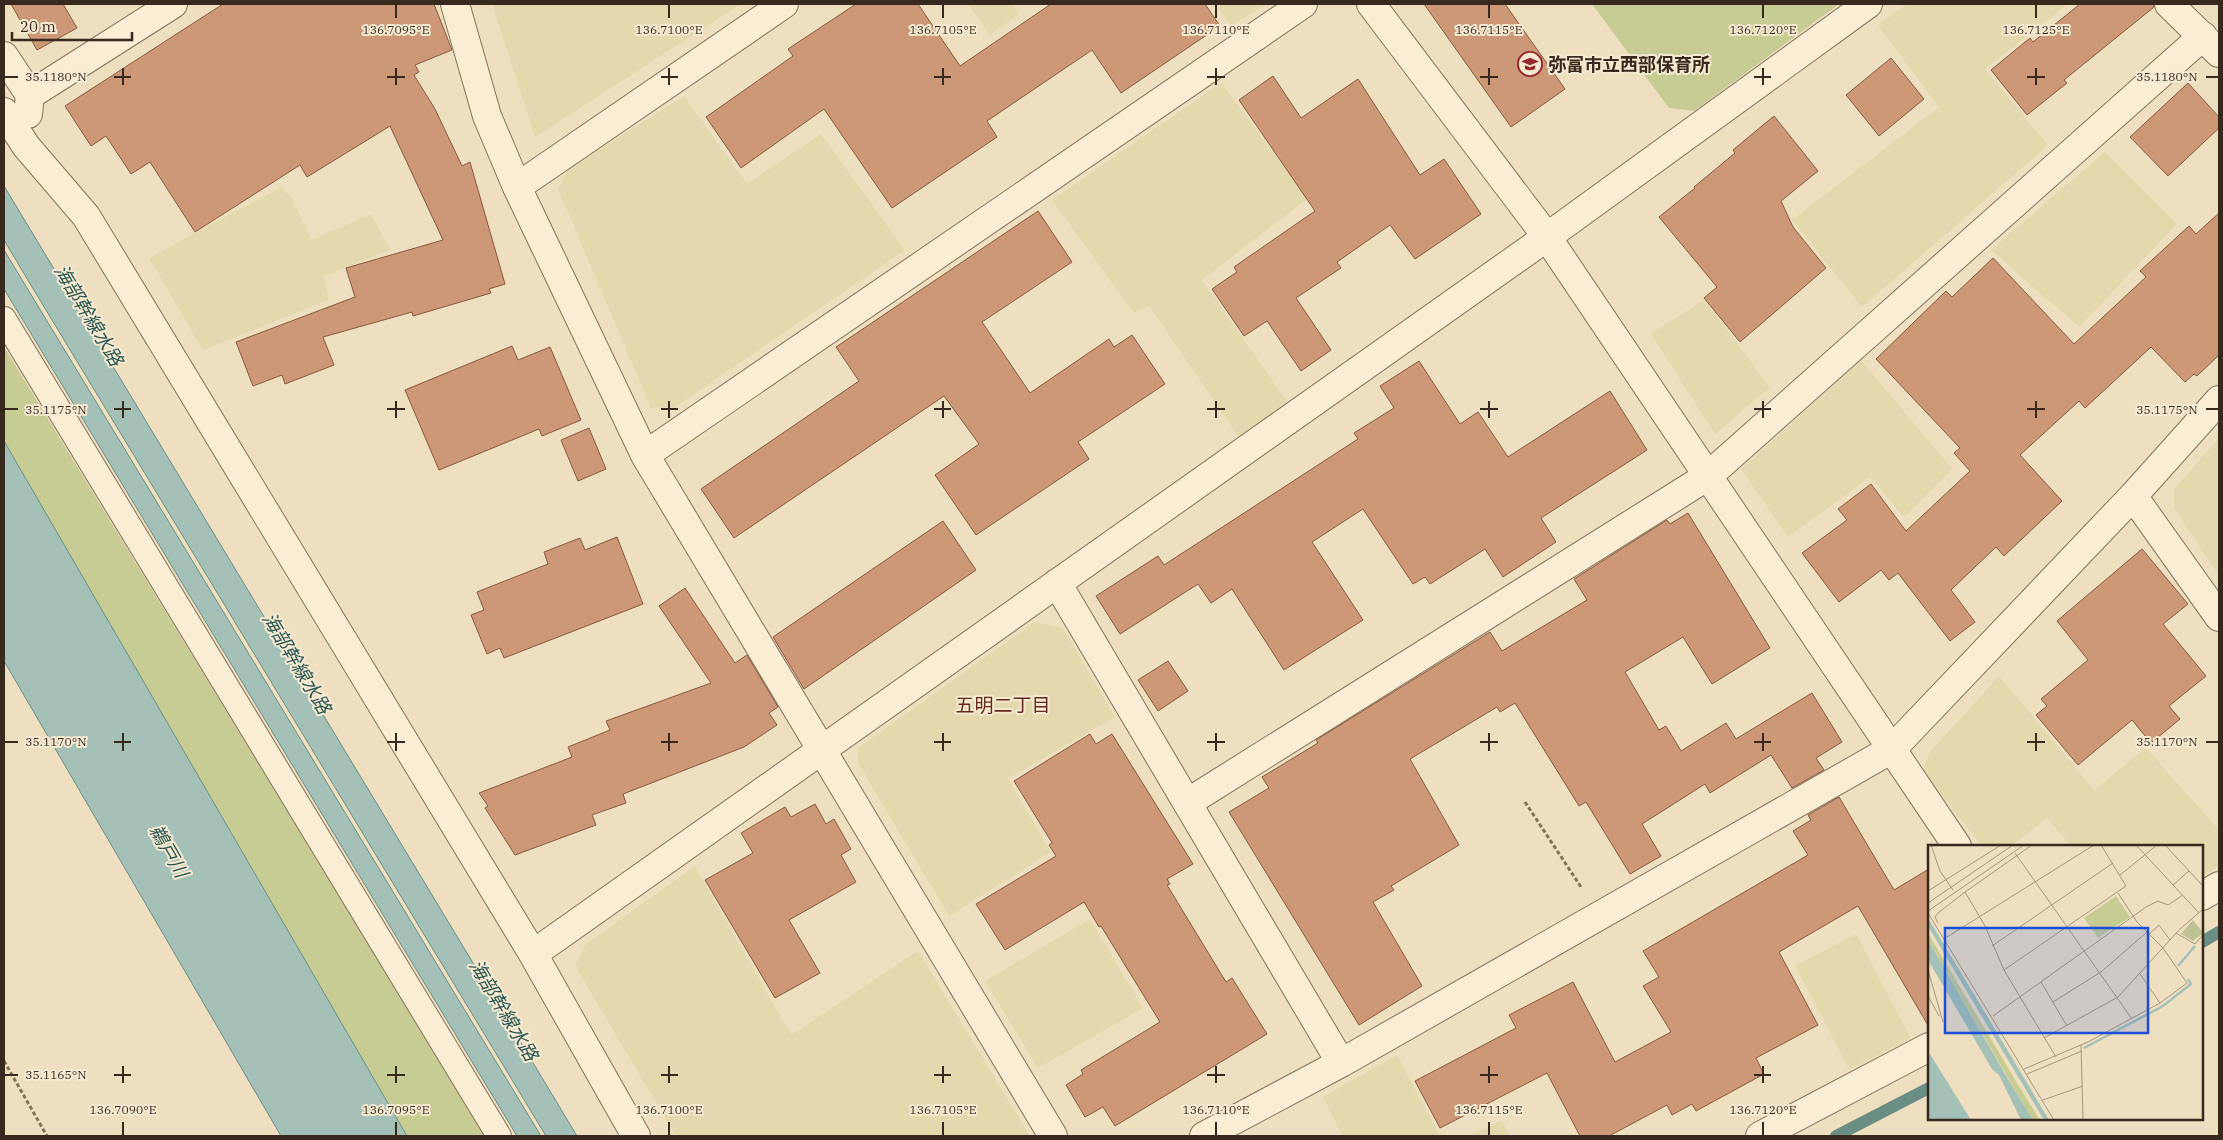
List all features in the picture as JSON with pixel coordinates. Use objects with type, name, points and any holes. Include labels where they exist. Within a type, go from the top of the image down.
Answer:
[{"type":"street","points":[[30,95],[173,4]]},
{"type":"street","points":[[455,4],[487,116],[517,186],[645,455],[823,749],[1052,1136]]},
{"type":"street","points":[[517,186],[784,4]]},
{"type":"street","points":[[645,455],[1303,4]]},
{"type":"street","points":[[1371,4],[1547,237],[1956,845]]},
{"type":"street","points":[[533,954],[1547,237],[1868,4]]},
{"type":"street","points":[[1187,803],[1708,476],[2211,44],[2169,4]]},
{"type":"street","points":[[4,56],[30,95],[26,146]]},
{"type":"street","points":[[4,112],[26,146],[86,216],[533,954],[636,1136]]},
{"type":"street","points":[[1204,1136],[1340,1063],[1892,749],[2133,496],[2219,400]]},
{"type":"street","points":[[2133,496],[2219,617]]},
{"type":"street","points":[[1057,583],[1340,1063]]},
{"type":"street","points":[[2203,895],[2219,886]]},
{"type":"street","points":[[1760,1136],[1928,1048]]},
{"type":"lane","points":[[4,319],[499,1136]]},
{"type":"path","points":[[1525,802],[1600,915]]},
{"type":"path","points":[[4,1061],[47,1136]]},
{"type":"shaded area","points":[[492,4],[741,4],[535,137]]},
{"type":"shaded area","points":[[968,4],[1012,4],[1019,14],[990,35]]},
{"type":"shaded area","points":[[1216,4],[1266,4],[1231,26]]},
{"type":"shaded area","points":[[1907,4],[2068,4],[1985,69],[2048,145],[1862,307],[1792,220],[1939,107],[1878,25]]},
{"type":"shaded area","points":[[1221,83],[1308,198],[1202,280],[1288,403],[1239,437],[1149,306],[1134,313],[1052,200]]},
{"type":"shaded area","points":[[684,96],[747,184],[821,134],[905,250],[675,407],[651,408],[558,189],[568,169]]},
{"type":"shaded area","points":[[2105,152],[2177,224],[2079,327],[1991,250]]},
{"type":"shaded area","points":[[281,187],[291,197],[312,240],[371,214],[390,250],[324,276],[329,300],[203,350],[149,258]]},
{"type":"shaded area","points":[[1704,300],[1770,387],[1715,434],[1651,334]]},
{"type":"shaded area","points":[[1861,360],[1952,469],[1904,517],[1870,477],[1788,537],[1741,469]]},
{"type":"shaded area","points":[[2219,438],[2219,576],[2174,508],[2174,489]]},
{"type":"shaded area","points":[[1035,622],[1063,628],[1115,717],[1008,779],[1051,852],[949,916],[858,763],[858,748]]},
{"type":"shaded area","points":[[1999,676],[2094,790],[2146,748],[2219,830],[2219,866],[2203,875],[2203,845],[2070,845],[2047,818],[2012,845],[1981,845],[1923,772],[1929,753]]},
{"type":"shaded area","points":[[695,866],[791,1035],[918,951],[1030,1136],[676,1136],[575,966],[585,945]]},
{"type":"shaded area","points":[[1090,919],[1143,1008],[1038,1068],[985,981]]},
{"type":"shaded area","points":[[1856,934],[1911,1038],[1849,1070],[1795,966]]},
{"type":"shaded area","points":[[1397,1055],[1440,1136],[1343,1136],[1323,1097]]},
{"type":"shaded area","points":[[1502,1120],[1509,1136],[1469,1136]]},
{"type":"green space","points":[[1592,4],[1839,4],[1694,111],[1669,108]]},
{"type":"green space","points":[[4,347],[484,1136],[407,1136],[4,441]]},
{"type":"water","points":[[4,186],[577,1136],[546,1136],[29,282],[4,240]]},
{"type":"water","points":[[4,250],[541,1136],[517,1136],[4,289]]},
{"type":"water","name":"鵜戸川","points":[[4,441],[407,1136],[281,1136],[4,661]]},
{"type":"building","points":[[11,4],[63,4],[77,28],[37,50]]},
{"type":"building","points":[[223,4],[434,4],[452,50],[415,65],[419,72],[414,75],[435,109],[462,166],[470,162],[505,284],[489,289],[491,293],[413,316],[412,312],[323,337],[334,365],[285,384],[282,375],[253,386],[236,342],[355,297],[346,268],[443,240],[390,126],[307,177],[300,165],[195,232],[150,162],[131,174],[106,136],[91,146],[65,106]]},
{"type":"building","points":[[856,4],[918,4],[960,66],[1051,4],[1205,4],[1220,26],[1121,93],[1092,50],[987,121],[997,137],[892,208],[824,109],[741,168],[706,117],[793,56],[788,49]]},
{"type":"building","points":[[1424,4],[1505,4],[1565,89],[1511,127]]},
{"type":"building","points":[[2080,4],[2154,4],[2154,7],[2064,80],[2067,83],[2027,115],[1991,70],[2030,38],[2033,42]]},
{"type":"building","points":[[1891,58],[1924,99],[1879,136],[1846,95]]},
{"type":"building","points":[[1273,76],[1301,118],[1358,79],[1420,175],[1444,159],[1481,214],[1415,259],[1390,225],[1337,262],[1341,268],[1296,298],[1331,350],[1301,371],[1267,321],[1244,336],[1212,289],[1237,272],[1234,267],[1315,211],[1239,100]]},
{"type":"building","points":[[2188,83],[2219,117],[2219,128],[2168,176],[2130,137]]},
{"type":"building","points":[[1774,116],[1818,171],[1781,201],[1793,227],[1826,268],[1740,342],[1704,298],[1717,287],[1659,217],[1735,153],[1733,150]]},
{"type":"building","points":[[1038,211],[1072,262],[982,322],[1030,393],[1109,339],[1114,347],[1132,335],[1165,384],[1078,442],[1089,459],[976,535],[935,475],[979,444],[944,396],[734,538],[701,489],[859,381],[836,347]]},
{"type":"building","points":[[2219,213],[2219,355],[2197,376],[2194,374],[2185,382],[2151,347],[2085,408],[2079,401],[2020,455],[2062,501],[2004,556],[1996,547],[1951,590],[1975,622],[1950,641],[1898,573],[1889,580],[1881,570],[1839,602],[1802,553],[1847,520],[1838,509],[1871,484],[1906,531],[1970,471],[1954,453],[1960,448],[1876,359],[1946,291],[1952,297],[1993,258],[2074,344],[2146,277],[2140,271],[2189,226],[2196,234]]},
{"type":"building","points":[[512,346],[518,360],[550,347],[581,420],[542,436],[539,429],[439,470],[405,390]]},
{"type":"building","points":[[1419,361],[1460,424],[1478,412],[1508,457],[1610,391],[1647,450],[1541,518],[1556,542],[1503,577],[1485,549],[1430,584],[1425,577],[1413,584],[1363,509],[1312,542],[1363,620],[1284,670],[1232,589],[1211,603],[1198,584],[1120,634],[1096,596],[1158,556],[1164,565],[1358,439],[1354,433],[1394,408],[1380,386]]},
{"type":"building","points":[[589,428],[606,469],[578,481],[561,440]]},
{"type":"building","points":[[1688,513],[1770,648],[1712,684],[1683,637],[1625,672],[1659,730],[1666,726],[1681,751],[1726,723],[1736,739],[1812,693],[1842,742],[1816,758],[1824,770],[1792,788],[1771,755],[1710,793],[1705,784],[1642,824],[1661,856],[1630,874],[1586,802],[1579,806],[1515,703],[1500,712],[1497,707],[1410,759],[1459,845],[1391,886],[1394,890],[1373,902],[1422,986],[1359,1025],[1229,812],[1269,788],[1262,777],[1318,743],[1316,740],[1490,632],[1502,651],[1587,600],[1574,579],[1667,520],[1670,524]]},
{"type":"building","points":[[943,521],[976,570],[804,689],[773,637]]},
{"type":"building","points":[[617,537],[643,604],[504,658],[500,648],[487,654],[471,615],[484,610],[477,592],[548,564],[544,552],[580,538],[585,550]]},
{"type":"building","points":[[2142,549],[2188,604],[2163,624],[2206,676],[2169,706],[2180,719],[2151,743],[2132,720],[2078,765],[2036,715],[2047,706],[2041,699],[2088,660],[2057,621]]},
{"type":"building","points":[[685,588],[735,663],[747,655],[778,707],[769,713],[777,725],[744,747],[623,794],[626,803],[592,815],[596,825],[515,855],[485,808],[488,806],[479,793],[572,757],[568,747],[610,730],[606,721],[711,683],[659,606]]},
{"type":"building","points":[[1168,661],[1188,691],[1158,711],[1138,680]]},
{"type":"building","points":[[1090,734],[1096,744],[1112,734],[1193,864],[1167,879],[1170,884],[1167,885],[1226,982],[1232,978],[1267,1034],[1115,1126],[1103,1107],[1085,1117],[1066,1085],[1083,1074],[1081,1070],[1160,1022],[1101,926],[1099,927],[1084,902],[1005,950],[976,904],[1056,856],[1049,845],[1052,843],[1014,781]]},
{"type":"building","points":[[1839,797],[1894,890],[1928,870],[1928,1025],[1858,906],[1779,952],[1818,1025],[1756,1058],[1764,1074],[1696,1111],[1692,1104],[1672,1115],[1667,1105],[1609,1136],[1580,1136],[1547,1073],[1440,1128],[1415,1081],[1516,1028],[1509,1015],[1573,982],[1615,1062],[1671,1032],[1643,986],[1659,977],[1643,951],[1808,855],[1793,831],[1811,820],[1808,815]]},
{"type":"building","points":[[815,804],[826,824],[834,819],[851,849],[841,855],[856,882],[789,920],[820,973],[775,998],[705,880],[753,853],[741,833],[785,807],[791,817]]},
{"type":"waterway","points":[[2203,941],[2219,932]]},
{"type":"waterway","points":[[1836,1136],[1928,1089]]},
{"type":"place","name":"弥富市立西部保育所","points":[[1530,64]]},
{"type":"district","name":"五明二丁目","points":[[1003,705]]},
{"type":"water label","name":"海部幹線水路","points":[[89,315]]},
{"type":"water label","name":"海部幹線水路","points":[[297,663]]},
{"type":"water label","name":"海部幹線水路","points":[[504,1010]]}]
